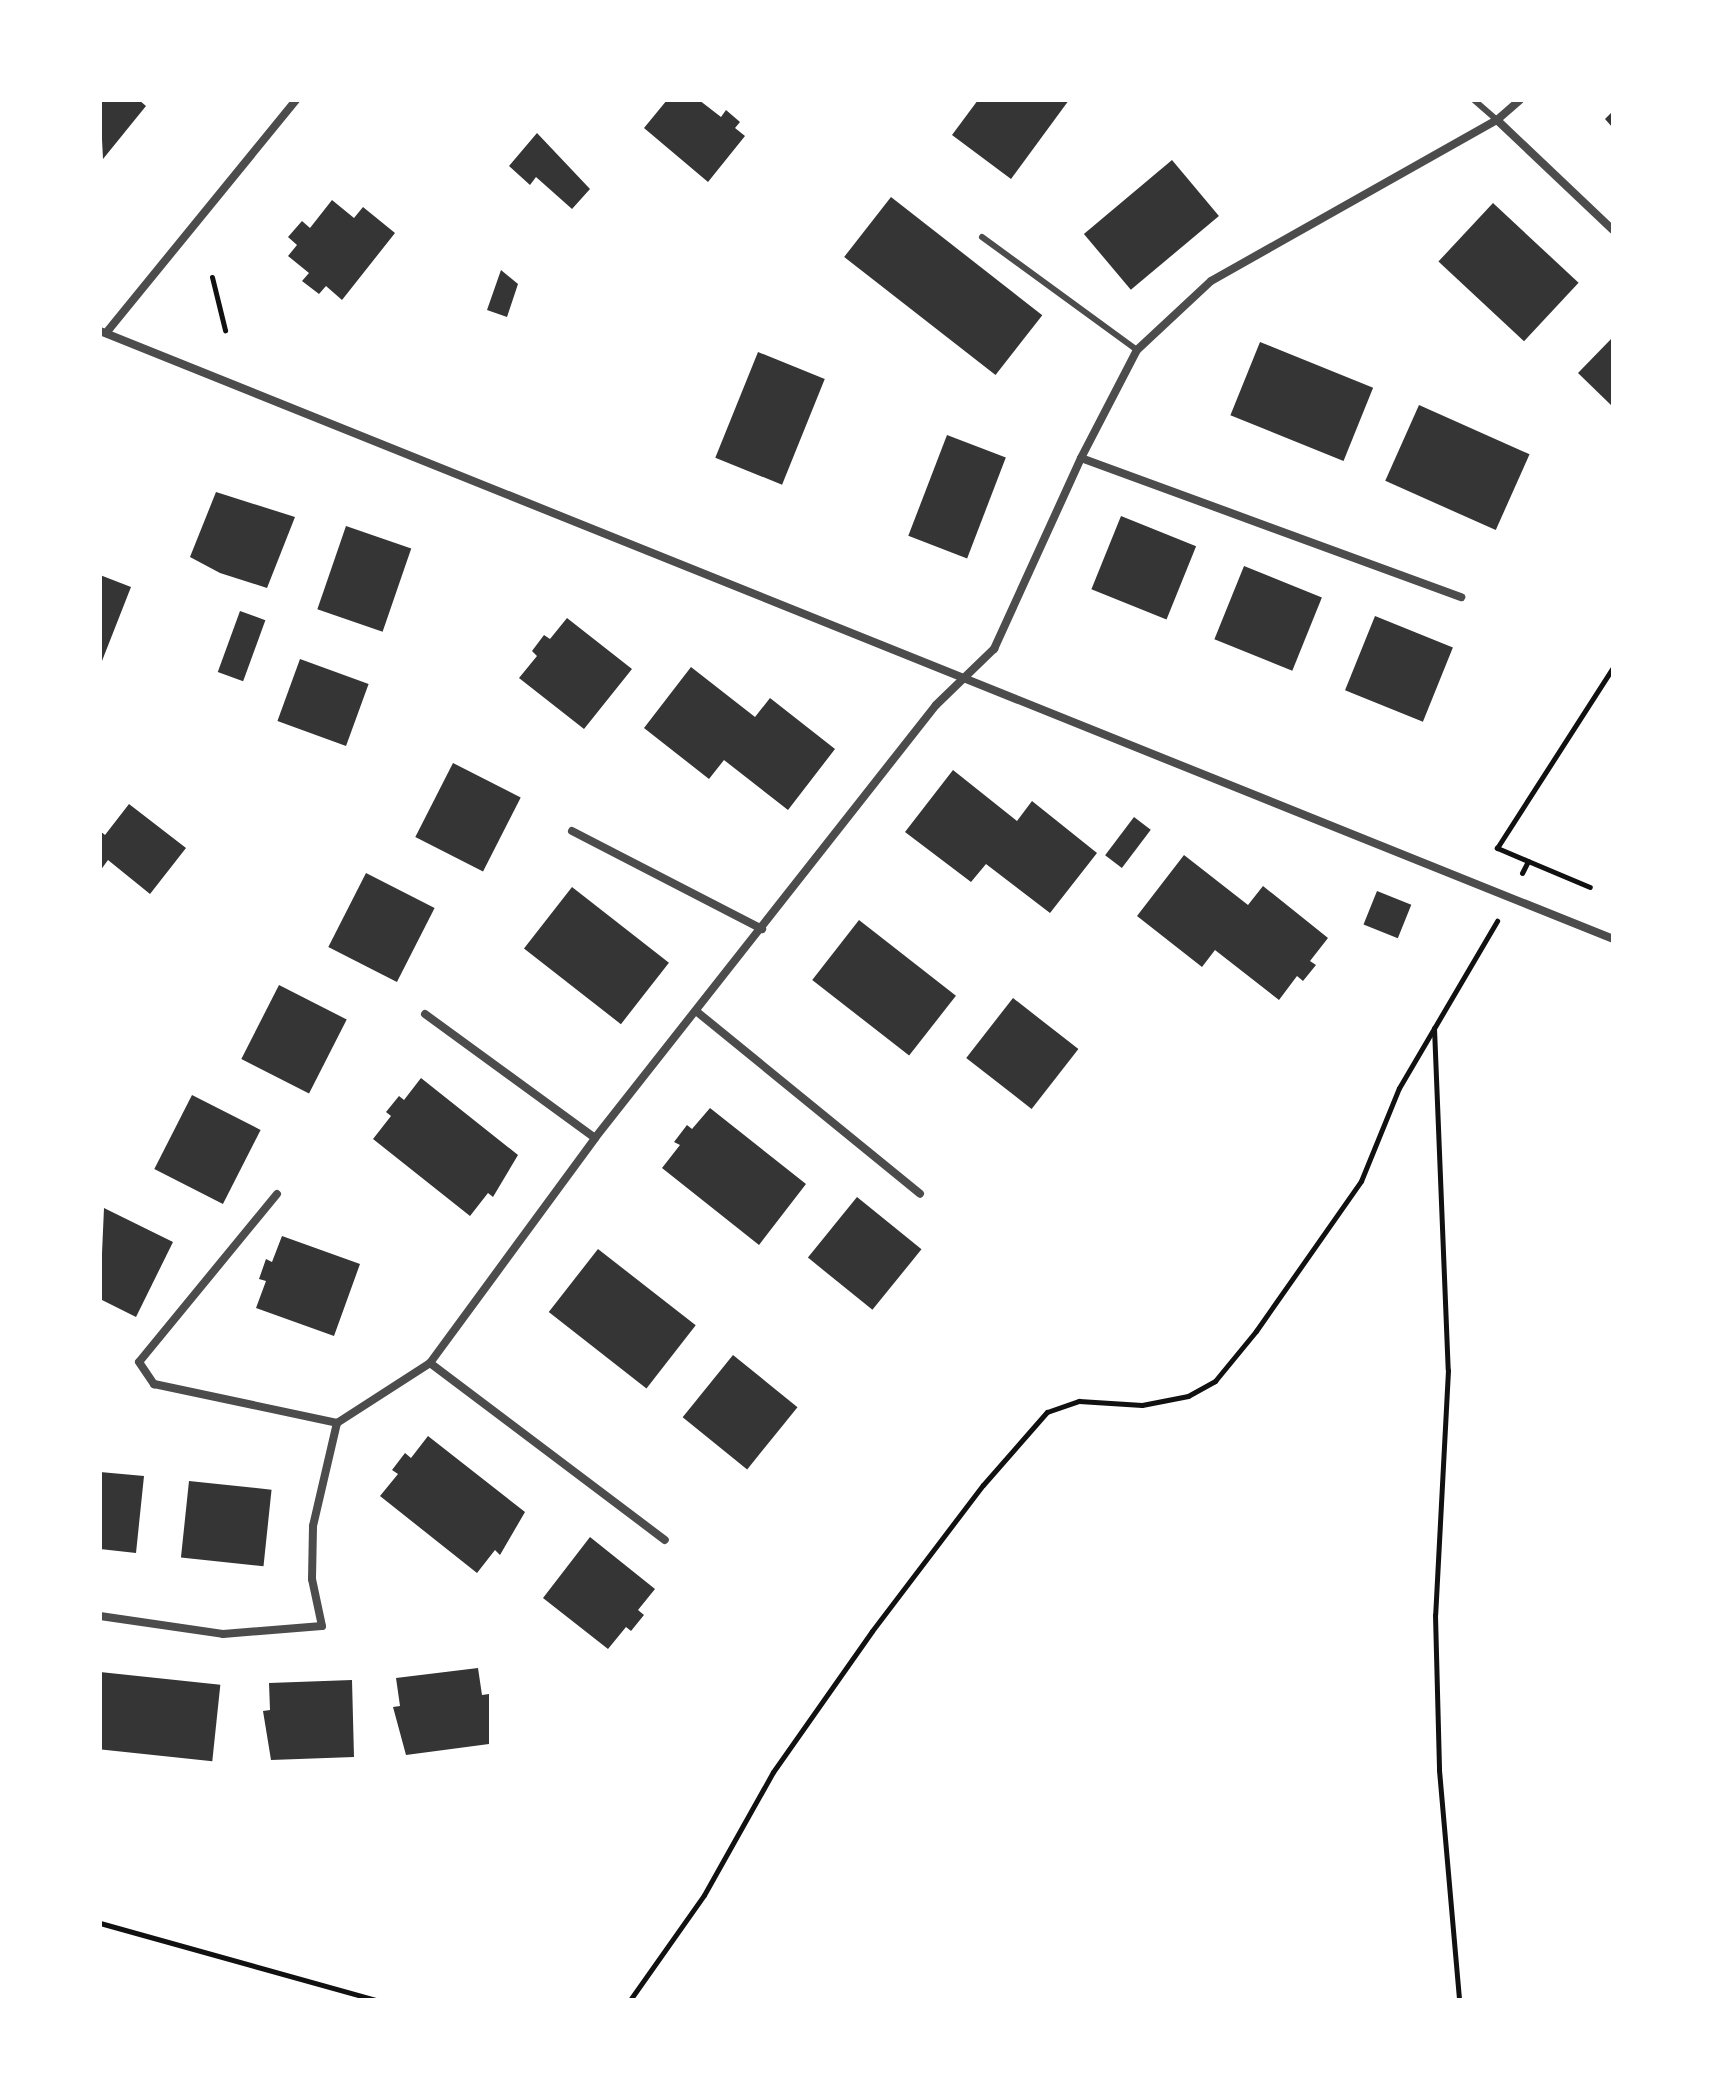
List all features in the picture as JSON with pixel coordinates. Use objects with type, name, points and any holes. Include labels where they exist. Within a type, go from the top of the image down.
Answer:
[{"type":"street","points":[[296,100],[103,332],[1613,939]]},
{"type":"street","points":[[100,1616],[223,1634],[322,1626],[312,1579],[313,1526],[337,1423],[430,1363],[595,1138],[936,705],[994,649],[1081,458],[1137,350],[1211,281],[1497,120],[1520,100]]},
{"type":"street","points":[[1497,120],[1613,230]]},
{"type":"street","points":[[1081,458],[1461,597]]},
{"type":"street","points":[[572,831],[762,929]]},
{"type":"street","points":[[696,1011],[920,1194]]},
{"type":"street","points":[[425,1014],[595,1138]]},
{"type":"street","points":[[277,1194],[139,1362],[154,1384],[337,1423]]},
{"type":"street","points":[[430,1363],[665,1540]]},
{"type":"lane","points":[[1474,100],[1497,120]]},
{"type":"lane","points":[[982,237],[1137,350]]},
{"type":"path","points":[[212,277],[225,330]]},
{"type":"path","points":[[1590,887],[1497,848],[1613,667]]},
{"type":"path","points":[[630,2000],[704,1895],[773,1772],[983,1485],[1047,1412],[1079,1401],[1142,1405],[1188,1396],[1215,1381],[1348,1203],[1382,1122],[1528,861]]},
{"type":"path","points":[[1434,1027],[1448,1370],[1435,1615],[1439,1754],[1459,2000]]},
{"type":"path","points":[[100,1923],[375,2000]]},
{"type":"building","points":[[100,100],[139,100],[146,106],[103,159]]},
{"type":"building","points":[[667,100],[699,100],[721,117],[726,110],[740,122],[735,128],[745,136],[708,182],[644,128]]},
{"type":"building","points":[[978,100],[1069,100],[1011,179],[952,135]]},
{"type":"building","points":[[1613,111],[1613,128],[1605,119]]},
{"type":"building","points":[[537,133],[590,189],[572,209],[536,177],[530,185],[509,166]]},
{"type":"building","points":[[1172,160],[1219,216],[1131,290],[1084,234]]},
{"type":"building","points":[[891,197],[1042,315],[996,375],[844,257]]},
{"type":"building","points":[[332,200],[354,218],[363,207],[395,233],[342,300],[326,286],[319,294],[302,281],[309,273],[288,256],[297,245],[288,237],[302,221],[310,228]]},
{"type":"building","points":[[1493,203],[1579,283],[1524,341],[1438,262]]},
{"type":"building","points":[[501,270],[518,284],[507,317],[487,310]]},
{"type":"building","points":[[1613,337],[1613,407],[1578,373]]},
{"type":"building","points":[[1260,342],[1373,388],[1344,461],[1230,415]]},
{"type":"building","points":[[758,352],[825,379],[782,485],[715,458]]},
{"type":"building","points":[[1419,405],[1530,454],[1496,530],[1385,481]]},
{"type":"building","points":[[947,435],[1006,458],[967,558],[908,536]]},
{"type":"building","points":[[216,492],[295,517],[267,588],[220,573],[190,557]]},
{"type":"building","points":[[1121,516],[1196,546],[1167,620],[1091,589]]},
{"type":"building","points":[[346,526],[411,548],[383,632],[317,609]]},
{"type":"building","points":[[1244,566],[1322,597],[1292,671],[1214,639]]},
{"type":"building","points":[[100,575],[131,587],[100,666]]},
{"type":"building","points":[[240,611],[265,620],[243,681],[218,672]]},
{"type":"building","points":[[1375,616],[1453,647],[1423,722],[1345,690]]},
{"type":"building","points":[[567,618],[632,669],[584,729],[519,678],[537,656],[532,651],[544,635],[550,639]]},
{"type":"building","points":[[300,659],[369,684],[346,746],[277,721]]},
{"type":"building","points":[[691,667],[755,717],[770,698],[835,749],[788,810],[724,760],[709,779],[644,728]]},
{"type":"building","points":[[453,763],[521,798],[483,871],[415,837]]},
{"type":"building","points":[[953,770],[1017,821],[1032,801],[1097,853],[1050,913],[986,864],[971,882],[905,832]]},
{"type":"building","points":[[129,804],[186,848],[150,894],[108,860],[100,871],[100,831],[105,835]]},
{"type":"building","points":[[1134,817],[1151,830],[1122,868],[1105,855]]},
{"type":"building","points":[[1184,855],[1248,905],[1263,886],[1328,938],[1310,961],[1316,965],[1303,981],[1297,976],[1279,1000],[1215,950],[1202,967],[1137,916]]},
{"type":"building","points":[[366,873],[435,908],[397,982],[328,947]]},
{"type":"building","points":[[572,887],[669,963],[621,1024],[524,948]]},
{"type":"building","points":[[1377,891],[1411,905],[1398,938],[1364,924]]},
{"type":"building","points":[[859,920],[956,996],[909,1056],[812,980]]},
{"type":"building","points":[[279,985],[347,1020],[309,1093],[241,1059]]},
{"type":"building","points":[[1013,998],[1078,1049],[1032,1109],[966,1058]]},
{"type":"building","points":[[421,1078],[518,1155],[493,1197],[488,1193],[470,1216],[373,1139],[391,1116],[386,1112],[399,1096],[404,1100]]},
{"type":"building","points":[[192,1095],[261,1130],[223,1204],[154,1169]]},
{"type":"building","points":[[710,1108],[806,1184],[759,1245],[662,1168],[680,1145],[674,1142],[687,1125],[692,1129]]},
{"type":"building","points":[[857,1197],[922,1249],[872,1310],[808,1258]]},
{"type":"building","points":[[104,1208],[173,1242],[136,1317],[100,1299]]},
{"type":"building","points":[[282,1236],[360,1264],[334,1336],[256,1308],[266,1281],[259,1279],[266,1259],[272,1262]]},
{"type":"building","points":[[598,1249],[696,1325],[646,1388],[549,1312]]},
{"type":"building","points":[[733,1355],[798,1407],[747,1469],[683,1417]]},
{"type":"building","points":[[428,1436],[525,1512],[500,1555],[495,1550],[477,1573],[380,1496],[398,1474],[392,1470],[405,1453],[411,1458]]},
{"type":"building","points":[[100,1472],[144,1476],[136,1553],[100,1549]]},
{"type":"building","points":[[189,1481],[272,1490],[263,1566],[181,1558]]},
{"type":"building","points":[[590,1537],[655,1589],[638,1610],[644,1615],[631,1631],[626,1627],[608,1649],[543,1598]]},
{"type":"building","points":[[478,1668],[482,1695],[489,1694],[489,1744],[406,1755],[393,1707],[400,1706],[396,1678]]},
{"type":"building","points":[[100,1672],[220,1685],[212,1761],[100,1749]]},
{"type":"building","points":[[352,1680],[354,1757],[271,1760],[263,1711],[270,1710],[269,1683]]}]
